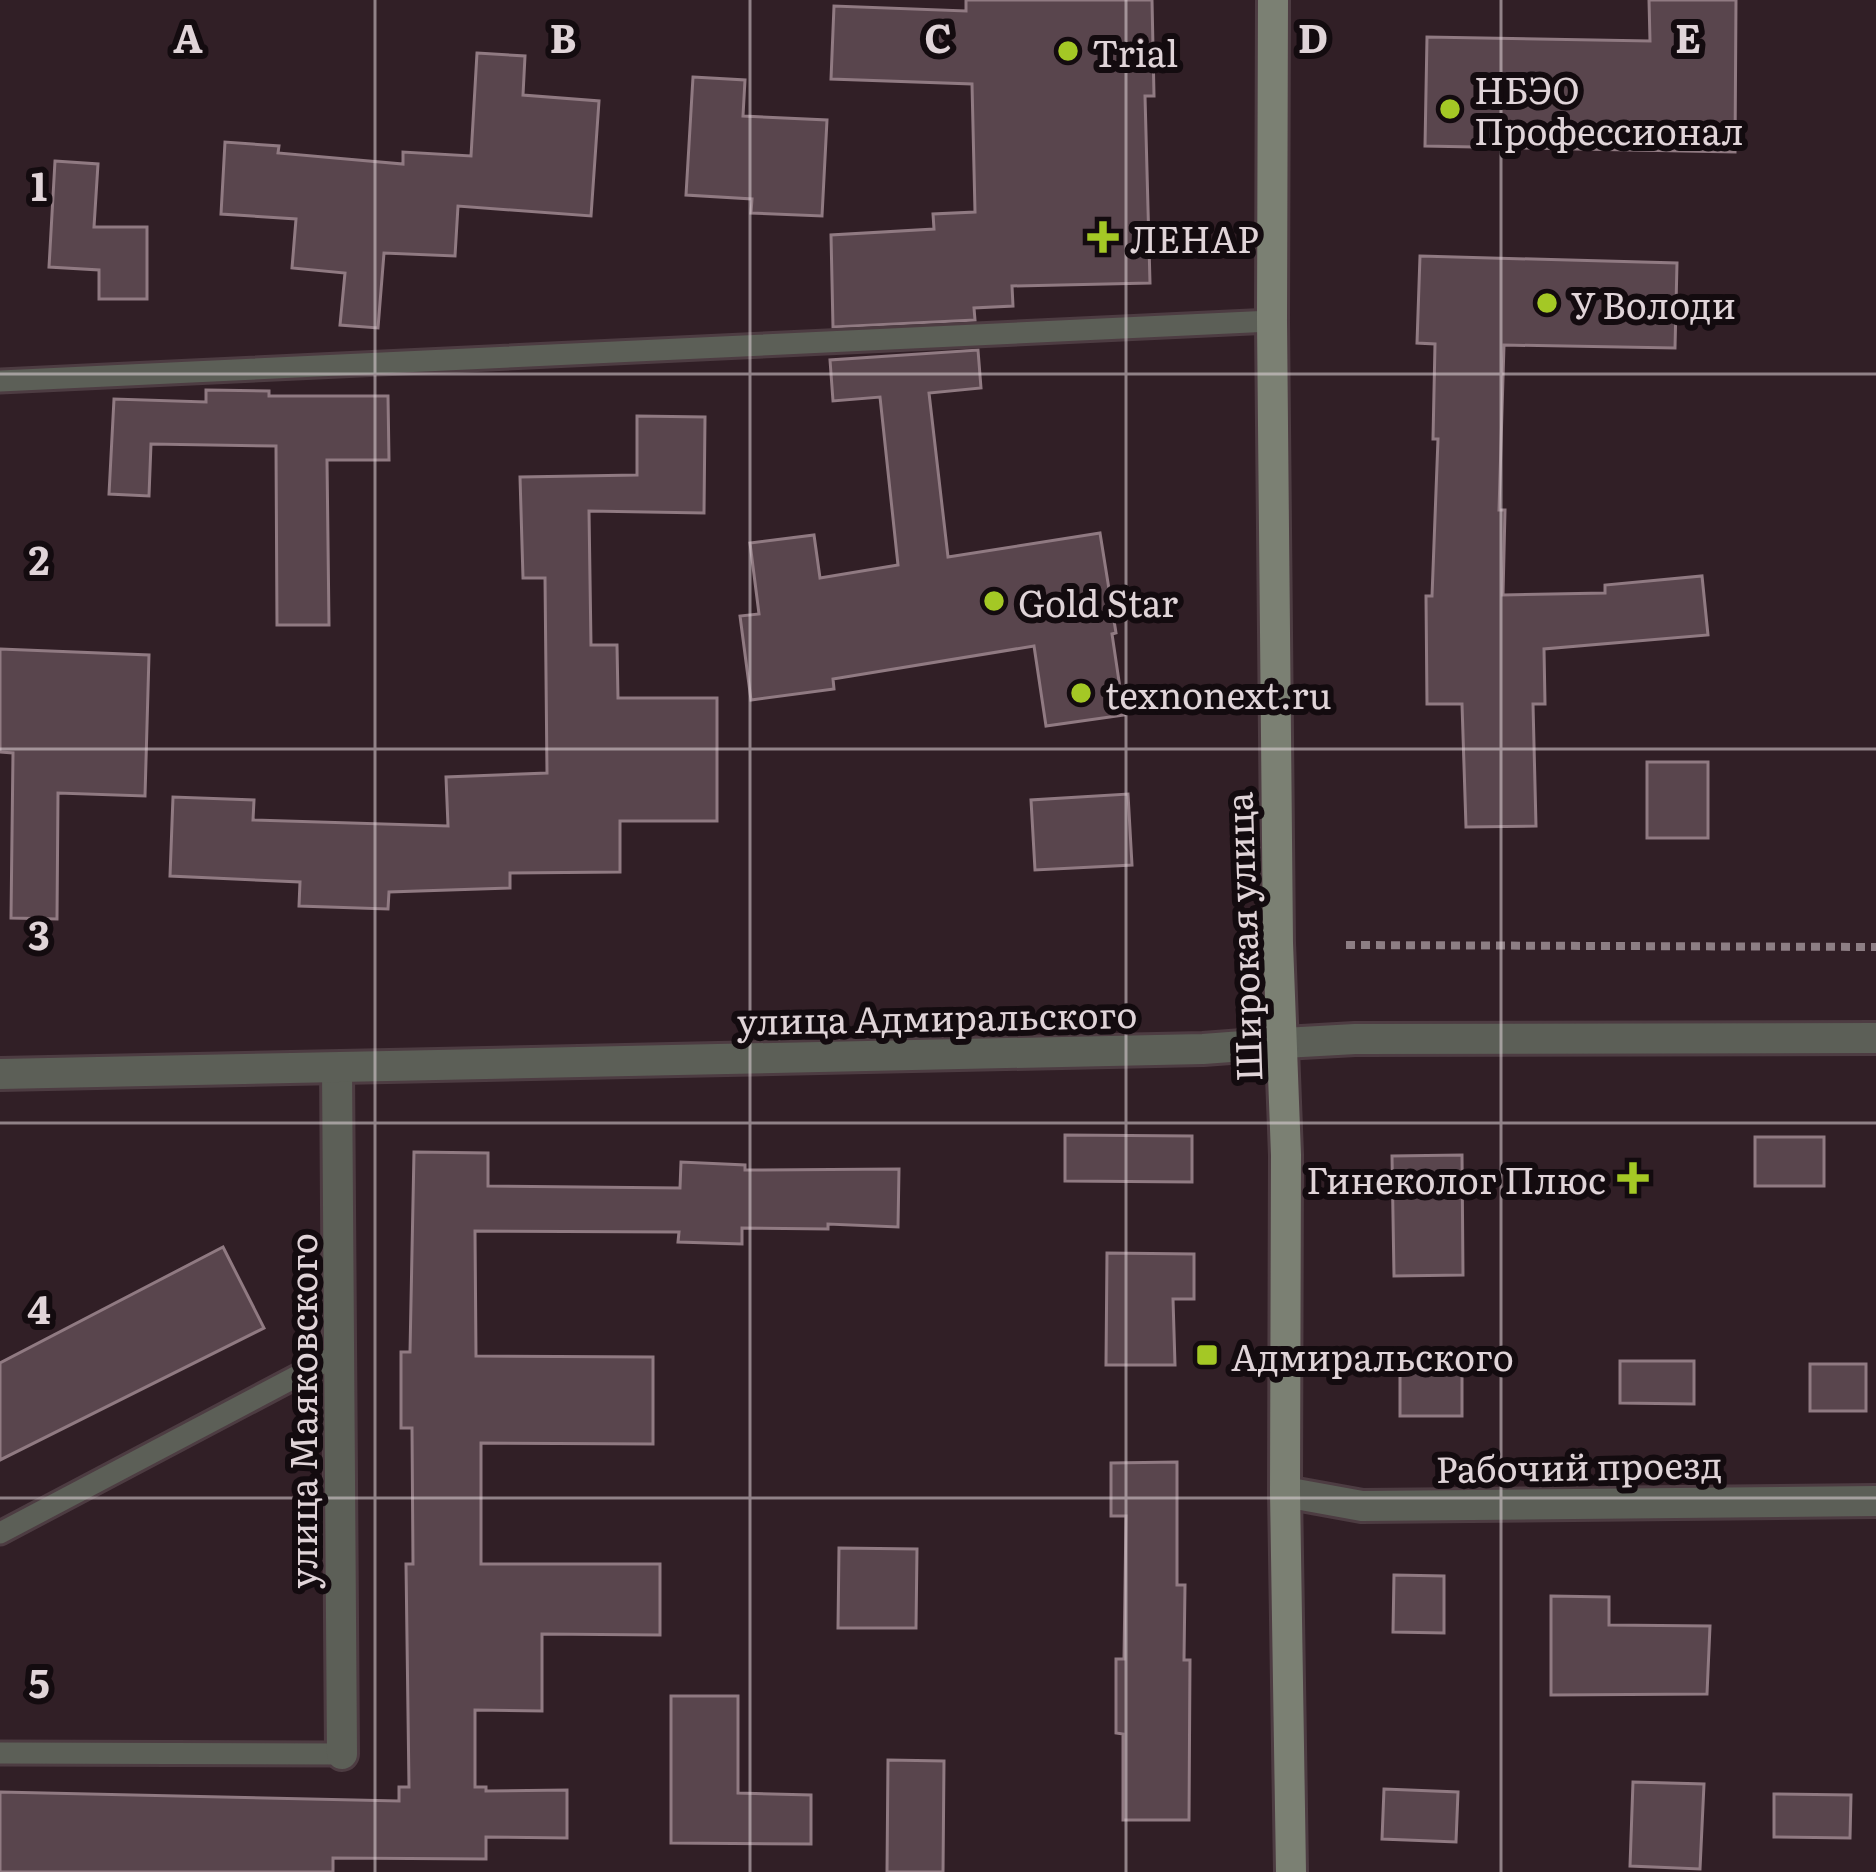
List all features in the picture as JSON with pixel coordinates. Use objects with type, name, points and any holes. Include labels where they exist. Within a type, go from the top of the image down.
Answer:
[{"type":"main road","name":"Широкая улица","points":[[1273,0],[1272,320],[1291,1872]]},
{"type":"street","name":"улица Адмиральского","points":[[0,1074],[1203,1049],[1284,1043],[1876,1038]]},
{"type":"street","name":"улица Маяковского","points":[[337,1069],[342,1754]]},
{"type":"street","name":"Рабочий проезд","points":[[1285,1492],[1362,1507],[1876,1501]]},
{"type":"lane","points":[[0,381],[1272,320]]},
{"type":"lane","points":[[0,1534],[339,1354]]},
{"type":"lane","points":[[0,1754],[342,1754]]},
{"type":"path","points":[[1346,945],[1876,947]]},
{"type":"building","points":[[966,0],[1152,0],[1154,96],[1145,96],[1150,283],[1012,286],[1013,306],[974,308],[975,320],[833,327],[831,235],[934,229],[933,214],[975,212],[972,84],[831,79],[834,6],[966,11]]},
{"type":"building","points":[[1649,0],[1736,0],[1735,152],[1425,146],[1427,37],[1650,41]]},
{"type":"building","points":[[477,53],[525,56],[523,95],[599,101],[591,216],[458,206],[455,256],[384,253],[378,328],[340,325],[345,273],[292,268],[296,219],[221,214],[225,142],[279,146],[278,153],[403,164],[403,152],[471,156]]},
{"type":"building","points":[[693,77],[745,80],[743,116],[827,120],[822,216],[751,213],[752,199],[686,195]]},
{"type":"building","points":[[55,161],[98,164],[94,227],[147,227],[147,299],[99,299],[99,270],[49,267]]},
{"type":"building","points":[[1420,256],[1677,263],[1675,348],[1504,345],[1499,510],[1505,510],[1503,595],[1605,593],[1605,585],[1702,576],[1708,635],[1544,649],[1545,704],[1533,704],[1536,826],[1466,827],[1462,704],[1427,704],[1426,596],[1432,596],[1438,439],[1433,439],[1435,344],[1417,343]]},
{"type":"building","points":[[978,350],[981,388],[929,393],[948,557],[1100,533],[1124,715],[1046,726],[1034,646],[833,679],[834,689],[751,700],[740,616],[759,614],[750,543],[814,535],[820,578],[898,565],[880,397],[833,401],[830,360]]},
{"type":"building","points":[[206,390],[269,391],[269,396],[388,396],[389,460],[327,460],[329,625],[277,625],[276,446],[151,444],[149,496],[109,494],[114,399],[206,402]]},
{"type":"building","points":[[637,416],[705,417],[704,513],[589,511],[591,645],[617,645],[618,698],[717,698],[717,821],[620,821],[620,872],[510,873],[510,888],[389,892],[388,909],[299,906],[300,882],[170,876],[173,797],[254,800],[253,820],[448,826],[446,777],[547,773],[545,578],[523,578],[520,477],[637,475]]},
{"type":"building","points":[[0,649],[149,655],[145,796],[58,793],[57,919],[11,918],[13,753],[0,752]]},
{"type":"building","points":[[1647,762],[1708,762],[1708,838],[1647,838]]},
{"type":"building","points":[[1128,794],[1132,865],[1035,870],[1031,800]]},
{"type":"building","points":[[1065,1135],[1192,1136],[1192,1182],[1065,1181]]},
{"type":"building","points":[[1755,1137],[1824,1137],[1824,1186],[1755,1186]]},
{"type":"building","points":[[414,1152],[488,1153],[488,1186],[680,1188],[681,1162],[745,1165],[745,1170],[899,1169],[898,1227],[742,1228],[742,1244],[678,1242],[679,1232],[475,1231],[476,1356],[653,1357],[653,1444],[481,1443],[481,1564],[660,1564],[660,1635],[542,1634],[542,1711],[475,1710],[475,1787],[486,1787],[486,1791],[567,1790],[567,1838],[486,1837],[486,1859],[333,1858],[333,1872],[0,1872],[0,1792],[399,1801],[399,1787],[409,1787],[406,1564],[413,1564],[412,1428],[401,1428],[401,1352],[410,1352]]},
{"type":"building","points":[[1462,1155],[1463,1275],[1394,1276],[1392,1156]]},
{"type":"building","points":[[223,1247],[264,1328],[0,1460],[0,1363]]},
{"type":"building","points":[[1107,1253],[1194,1254],[1194,1299],[1173,1299],[1175,1365],[1106,1365]]},
{"type":"building","points":[[1620,1361],[1694,1361],[1694,1404],[1620,1403]]},
{"type":"building","points":[[1810,1364],[1866,1364],[1866,1411],[1810,1411]]},
{"type":"building","points":[[1400,1367],[1462,1367],[1462,1416],[1400,1416]]},
{"type":"building","points":[[1177,1462],[1177,1585],[1185,1585],[1184,1660],[1190,1660],[1189,1820],[1123,1820],[1123,1734],[1116,1733],[1116,1659],[1124,1659],[1126,1516],[1111,1516],[1111,1463]]},
{"type":"building","points":[[839,1548],[917,1549],[916,1628],[838,1628]]},
{"type":"building","points":[[1394,1575],[1444,1576],[1444,1633],[1393,1632]]},
{"type":"building","points":[[1551,1596],[1609,1597],[1609,1625],[1710,1626],[1707,1694],[1551,1695]]},
{"type":"building","points":[[671,1696],[738,1696],[738,1793],[811,1795],[811,1844],[671,1843]]},
{"type":"building","points":[[888,1760],[944,1761],[943,1872],[887,1872]]},
{"type":"building","points":[[1633,1782],[1704,1784],[1700,1869],[1630,1866]]},
{"type":"building","points":[[1384,1789],[1458,1792],[1456,1842],[1382,1839]]},
{"type":"building","points":[[1774,1794],[1851,1795],[1850,1838],[1774,1837]]},
{"type":"place","name":"Trial","points":[[1068,51]]},
{"type":"place","name":"НБЭО Профессионал","points":[[1450,109]]},
{"type":"place","name":"ЛЕНАР","points":[[1103,237]]},
{"type":"place","name":"У Володи","points":[[1547,303]]},
{"type":"place","name":"Gold Star","points":[[994,601]]},
{"type":"place","name":"texnonext.ru","points":[[1081,693]]},
{"type":"place","name":"Гинеколог Плюс","points":[[1633,1178]]},
{"type":"place","name":"Адмиральского","points":[[1207,1355]]}]
